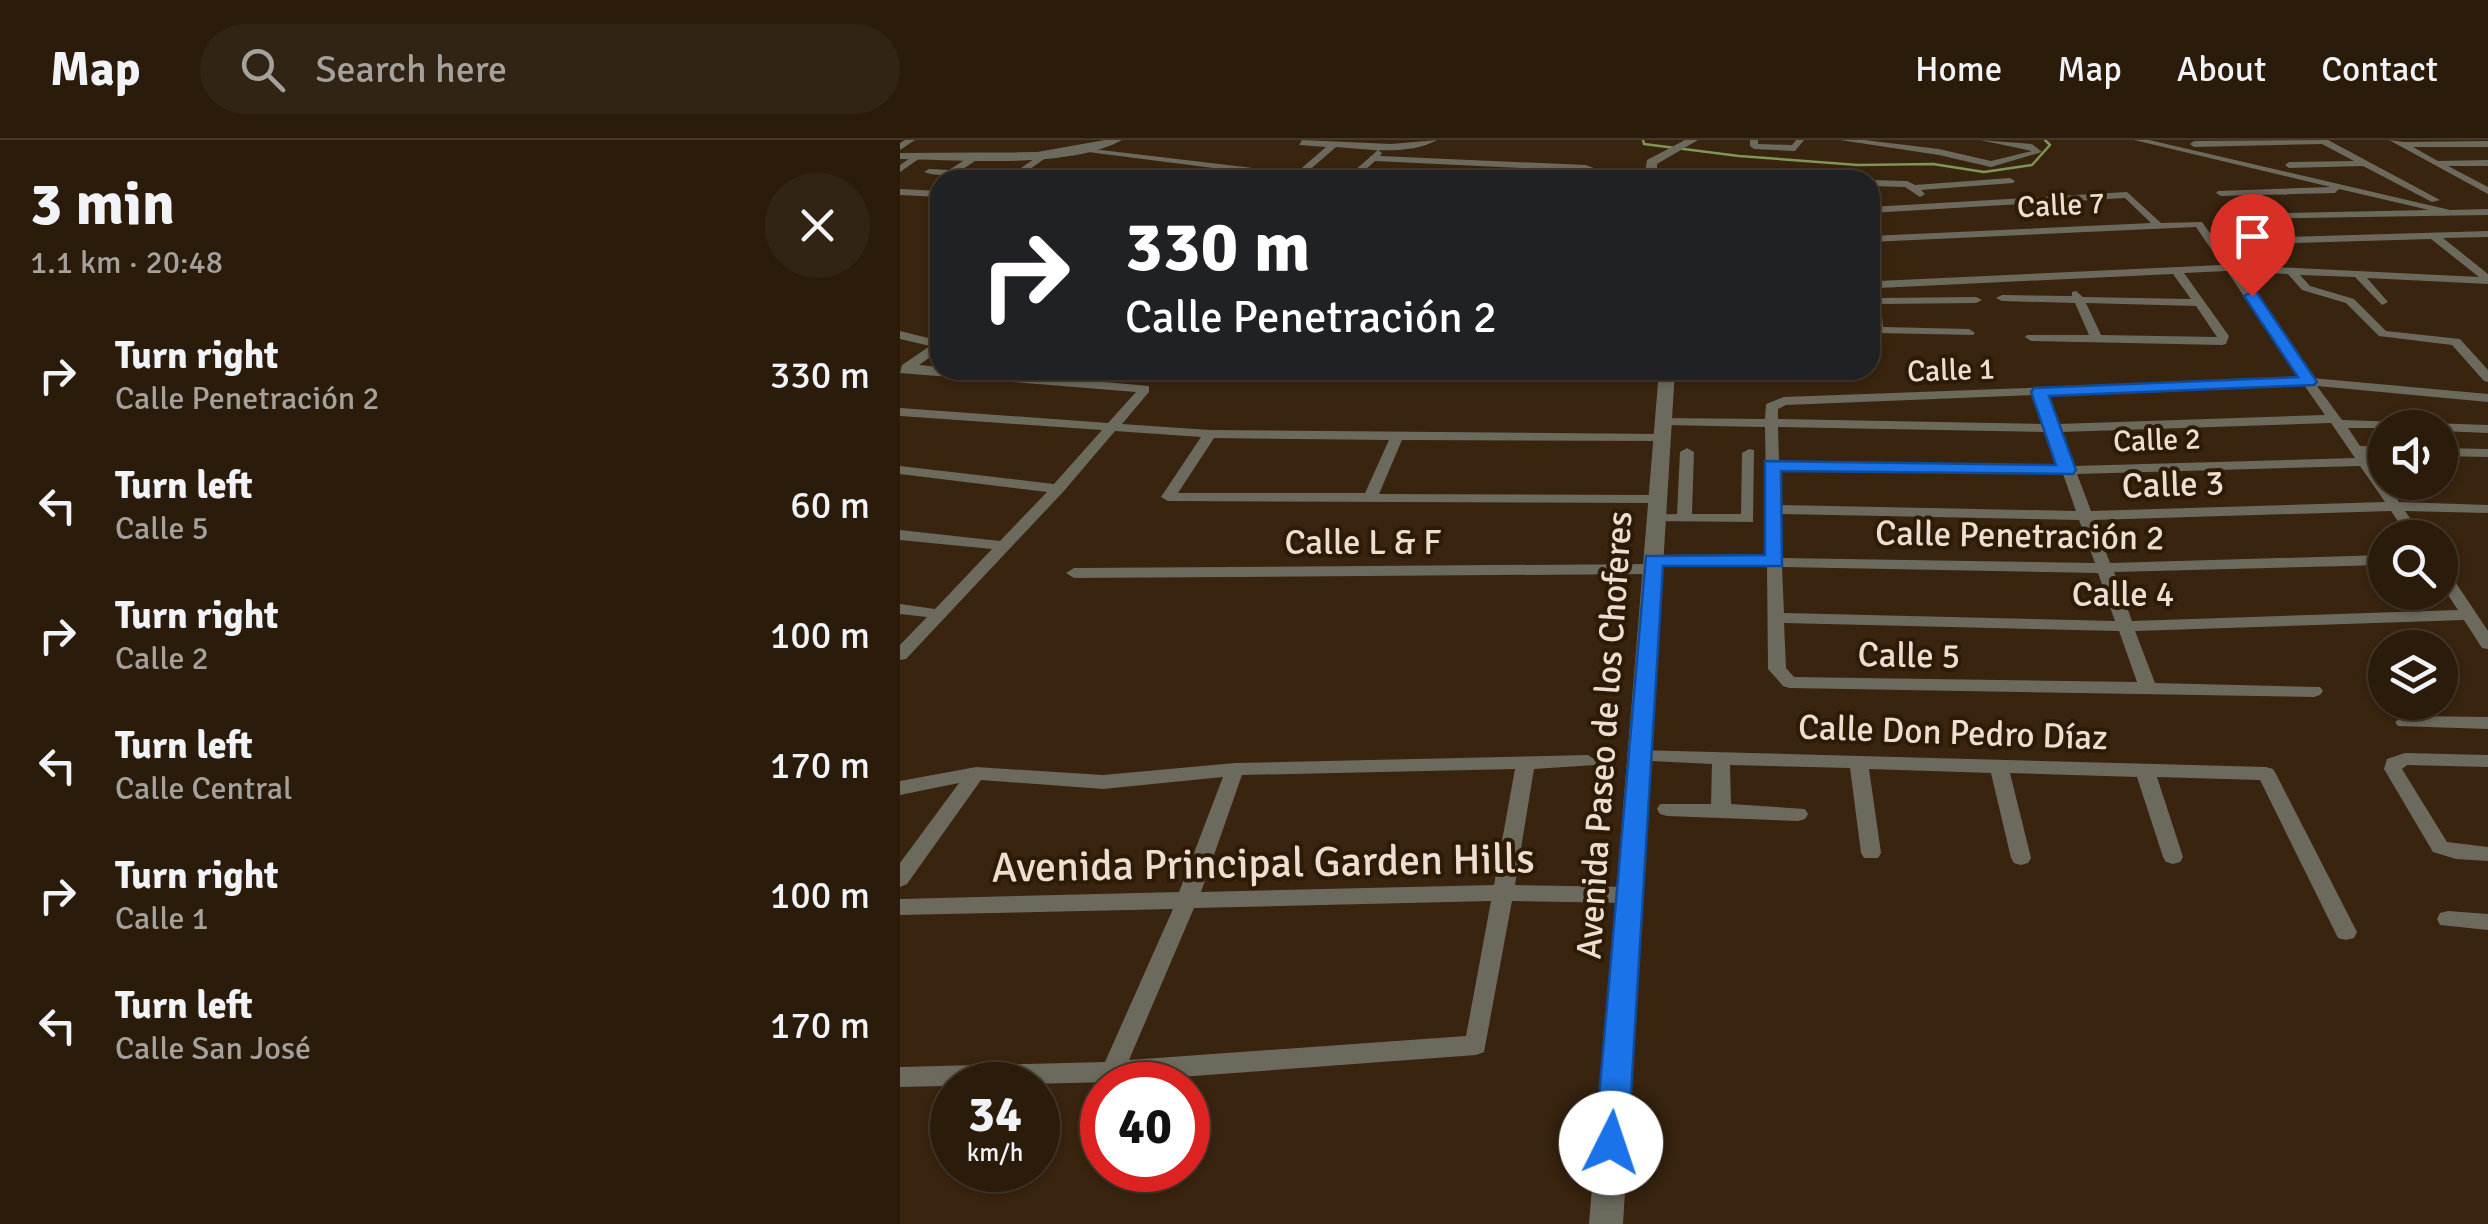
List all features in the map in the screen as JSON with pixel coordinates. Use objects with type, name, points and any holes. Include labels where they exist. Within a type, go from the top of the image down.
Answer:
[{"type":"street","points":[[900,148],[911,140]]},
{"type":"street","points":[[900,156],[1041,157],[1084,151],[1116,140]]},
{"type":"street","points":[[1306,140],[1302,143],[1384,146],[1424,145],[1434,140]]},
{"type":"street","points":[[1754,140],[1754,146],[1795,148],[1800,140]]},
{"type":"street","points":[[1844,140],[1911,144],[1996,165],[2037,154],[2036,148],[1984,140]]},
{"type":"street","points":[[2138,140],[2446,211]]},
{"type":"street","points":[[2164,144],[2323,140],[2460,212],[2488,231]]},
{"type":"street","points":[[1860,159],[1869,141]]},
{"type":"street","points":[[2398,142],[2488,144]]},
{"type":"street","points":[[2398,142],[2488,191]]},
{"type":"street","points":[[1305,170],[1336,144]]},
{"type":"street","points":[[1652,170],[1650,165],[1683,145]]},
{"type":"street","points":[[1360,170],[1384,146]]},
{"type":"street","points":[[1084,151],[1247,170]]},
{"type":"street","points":[[900,169],[919,156]]},
{"type":"street","points":[[955,170],[977,156]]},
{"type":"street","points":[[1022,170],[1041,157]]},
{"type":"street","points":[[1373,158],[1594,170]]},
{"type":"street","points":[[1410,170],[1419,161]]},
{"type":"street","points":[[2262,166],[2364,163]]},
{"type":"street","points":[[2432,163],[2488,163]]},
{"type":"street","points":[[1537,166],[1539,170]]},
{"type":"street","points":[[1880,184],[1915,188],[2010,181]]},
{"type":"street","points":[[1915,188],[1930,206]]},
{"type":"street","points":[[2365,190],[2221,193],[2257,241],[2306,288],[2350,301],[2383,334],[2456,342],[2488,378]]},
{"type":"street","points":[[900,192],[930,194]]},
{"type":"street","points":[[2392,197],[2418,198],[2423,194]]},
{"type":"street","points":[[1880,209],[2127,195],[2158,225]]},
{"type":"street","points":[[2240,216],[2488,212]]},
{"type":"street","name":"Calle 7","points":[[1880,239],[2198,224],[2232,268]]},
{"type":"street","points":[[2257,241],[2488,231]]},
{"type":"street","points":[[2435,236],[2484,280],[2488,294]]},
{"type":"street","points":[[2232,268],[2405,520]]},
{"type":"street","points":[[1880,284],[2232,268],[2484,280]]},
{"type":"street","points":[[2031,337],[2222,341],[2223,336],[2176,270]]},
{"type":"street","points":[[2357,273],[2382,302]]},
{"type":"street","points":[[2069,277],[2097,339]]},
{"type":"street","points":[[2002,298],[2200,303]]},
{"type":"street","points":[[1880,301],[1976,300]]},
{"type":"street","points":[[1880,331],[1969,334]]},
{"type":"street","points":[[900,336],[930,343]]},
{"type":"street","points":[[903,371],[930,352]]},
{"type":"street","points":[[903,371],[930,373]]},
{"type":"street","points":[[900,655],[1058,490],[1146,389],[1024,380]]},
{"type":"street","name":"Avenida Paseo de los Choferes","points":[[1606,1224],[1665,380]]},
{"type":"street","name":"Calle 1","points":[[1775,403],[2309,382],[2488,398]]},
{"type":"street","points":[[2040,392],[2149,690]]},
{"type":"street","name":"Calle 5","points":[[1775,403],[1771,407],[1773,508],[1778,669],[1782,678],[1796,683],[2314,691]]},
{"type":"street","points":[[900,412],[1210,434],[1396,436],[1772,423],[2052,428],[2335,421],[2482,428],[2488,444]]},
{"type":"street","points":[[1210,434],[1168,497],[1370,498],[1655,508],[1684,518],[1750,517],[1749,453]]},
{"type":"street","points":[[1370,498],[1396,436]]},
{"type":"street","points":[[1684,518],[1686,452]]},
{"type":"street","points":[[2458,453],[2488,454]]},
{"type":"street","name":"Calle 2","points":[[1772,465],[2067,470],[2368,454]]},
{"type":"street","points":[[900,470],[1058,490]]},
{"type":"street","name":"Calle 3","points":[[1773,508],[2084,516],[2395,506],[2488,509]]},
{"type":"street","points":[[900,535],[1003,546]]},
{"type":"street","name":"Calle Penetración 2","points":[[1653,565],[1775,561],[2104,568],[2368,560]]},
{"type":"street","name":"Calle L & F","points":[[1074,573],[1653,565]]},
{"type":"street","points":[[2458,599],[2488,644]]},
{"type":"street","points":[[900,609],[939,614]]},
{"type":"street","name":"Calle 4","points":[[1778,618],[2126,626],[2468,615]]},
{"type":"street","points":[[2404,722],[2488,723]]},
{"type":"street","name":"Calle Don Pedro Díaz","points":[[1637,756],[2266,774],[2346,932]]},
{"type":"street","points":[[1720,811],[1721,758]]},
{"type":"street","points":[[2488,761],[2405,758],[2394,764],[2393,769],[2428,833],[2440,847],[2488,854]]},
{"type":"street","points":[[900,788],[976,773],[1103,782],[1235,769],[1588,761]]},
{"type":"street","points":[[1210,1065],[1476,1045],[1526,762]]},
{"type":"street","points":[[1859,762],[1871,853]]},
{"type":"street","points":[[1998,766],[2021,858]]},
{"type":"street","points":[[1116,1062],[1186,903],[1235,769]]},
{"type":"street","points":[[2145,771],[2172,857]]},
{"type":"street","points":[[900,879],[976,773]]},
{"type":"street","points":[[1667,809],[1798,814]]},
{"type":"street","name":"Avenida Principal Garden Hills","points":[[900,907],[1503,893],[1627,896]]},
{"type":"street","points":[[2448,919],[2488,922]]},
{"type":"street","points":[[900,1077],[1080,1073]]},
{"type":"waterway","points":[[1643,140],[1644,144],[1739,156],[1858,165],[1933,164],[1984,172],[2032,165],[2050,145],[2045,140]]},
{"type":"route","points":[[1611,1143],[1654,560],[1775,561],[1772,465],[2067,470],[2040,392],[2309,382],[2252,296]]}]
